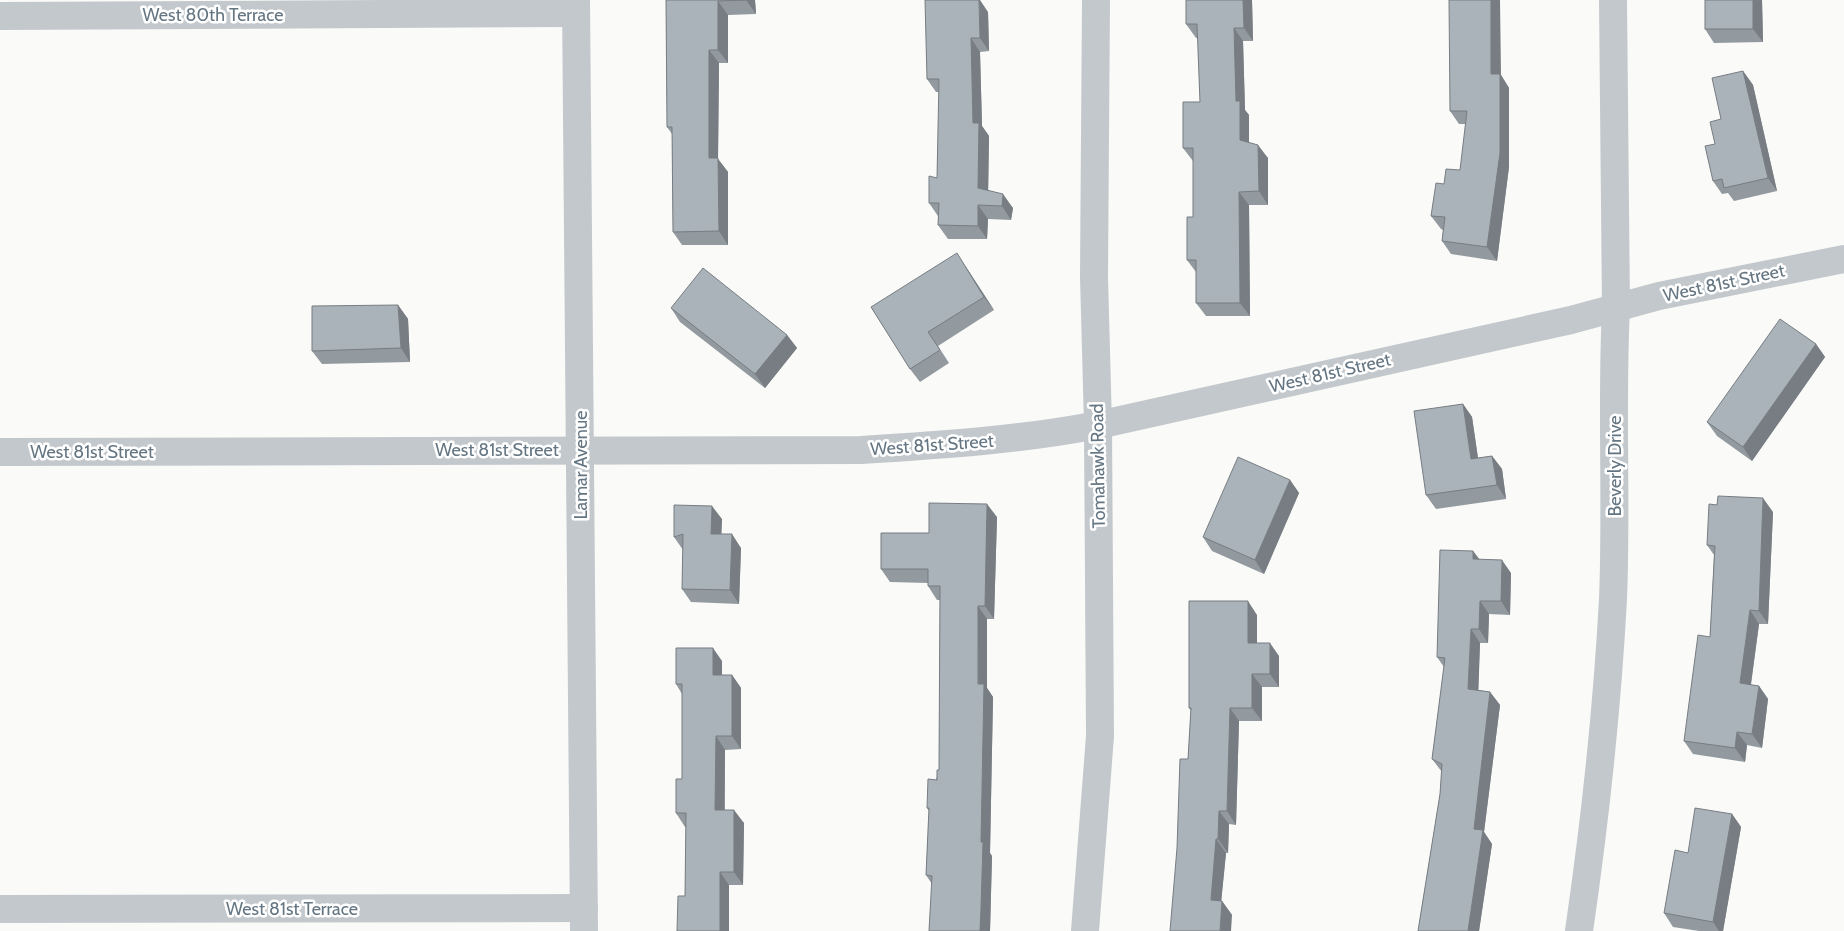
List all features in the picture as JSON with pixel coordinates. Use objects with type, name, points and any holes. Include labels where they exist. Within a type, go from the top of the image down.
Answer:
[{"type":"street","name":"Tomahawk Road","points":[[1085,931],[1100,736],[1098,425],[1094,277],[1096,0]]},
{"type":"street","name":"Beverly Drive","points":[[1579,931],[1604,738],[1613,599],[1616,495],[1614,355],[1616,308],[1613,0]]},
{"type":"street","name":"West 80th Terrace","points":[[0,16],[576,7]]},
{"type":"street","name":"Lamar Avenue","points":[[576,7],[584,919]]},
{"type":"street","name":"West 81st Street","points":[[0,452],[861,450],[964,443],[1054,434],[1571,320],[1659,296],[1844,259]]},
{"type":"street","name":"West 81st Terrace","points":[[0,909],[584,919]]},
{"type":"building","points":[[666,0],[746,0],[718,1],[718,50],[709,50],[709,158],[718,158],[719,231],[673,232],[672,127],[667,127]]},
{"type":"building","points":[[925,0],[979,0],[980,38],[971,38],[973,123],[979,123],[978,188],[1003,194],[1002,206],[978,205],[978,226],[938,225],[939,203],[929,203],[929,176],[937,178],[939,79],[927,79]]},
{"type":"building","points":[[1186,0],[1243,0],[1244,28],[1234,28],[1236,101],[1240,101],[1240,140],[1258,145],[1259,191],[1239,192],[1240,303],[1196,303],[1196,260],[1187,260],[1187,217],[1193,217],[1193,148],[1183,148],[1183,102],[1200,102],[1197,24],[1186,24]]},
{"type":"building","points":[[1449,0],[1491,0],[1491,74],[1500,74],[1500,153],[1487,247],[1442,241],[1445,217],[1431,216],[1436,183],[1444,184],[1446,169],[1460,170],[1467,111],[1450,111]]},
{"type":"building","points":[[1705,0],[1753,0],[1753,29],[1705,29]]},
{"type":"building","points":[[1743,71],[1768,178],[1724,188],[1722,179],[1713,181],[1705,146],[1715,144],[1710,122],[1721,119],[1712,78]]},
{"type":"building","points":[[957,253],[984,297],[928,332],[940,350],[910,369],[871,307]]},
{"type":"building","points":[[703,268],[787,335],[755,374],[671,308]]},
{"type":"building","points":[[398,305],[401,348],[312,351],[312,306]]},
{"type":"building","points":[[1780,319],[1816,344],[1743,447],[1707,422]]},
{"type":"building","points":[[1463,404],[1471,459],[1492,456],[1497,485],[1426,495],[1414,411]]},
{"type":"building","points":[[1238,457],[1290,480],[1255,560],[1203,537]]},
{"type":"building","points":[[1718,496],[1763,498],[1759,611],[1750,610],[1740,683],[1759,686],[1752,734],[1737,732],[1735,748],[1684,741],[1698,635],[1710,637],[1715,546],[1707,545],[1709,504],[1717,505]]},
{"type":"building","points":[[929,503],[987,504],[985,606],[978,606],[978,684],[984,684],[981,842],[983,842],[980,931],[929,931],[932,876],[926,875],[929,808],[927,808],[928,779],[937,780],[937,770],[939,770],[940,586],[928,586],[928,569],[881,569],[881,533],[929,533]]},
{"type":"building","points":[[674,505],[712,506],[711,534],[732,534],[730,590],[682,589],[683,534],[674,537]]},
{"type":"building","points":[[1440,550],[1473,551],[1473,559],[1502,560],[1501,601],[1480,601],[1479,629],[1471,629],[1468,689],[1490,692],[1474,829],[1483,830],[1468,931],[1418,931],[1440,794],[1442,764],[1432,759],[1445,658],[1437,657]]},
{"type":"building","points":[[1189,601],[1248,601],[1248,643],[1270,643],[1270,674],[1252,674],[1252,708],[1230,708],[1227,811],[1219,811],[1218,839],[1216,839],[1211,900],[1222,901],[1220,931],[1170,931],[1177,848],[1180,759],[1188,759],[1191,708],[1189,708]]},
{"type":"building","points":[[676,648],[713,648],[713,675],[732,675],[732,736],[716,736],[715,810],[734,810],[734,872],[720,872],[720,931],[677,931],[678,896],[685,896],[686,813],[676,813],[676,779],[682,779],[682,684],[676,684]]},
{"type":"building","points":[[1695,808],[1732,814],[1713,922],[1664,913],[1675,850],[1688,853]]}]
